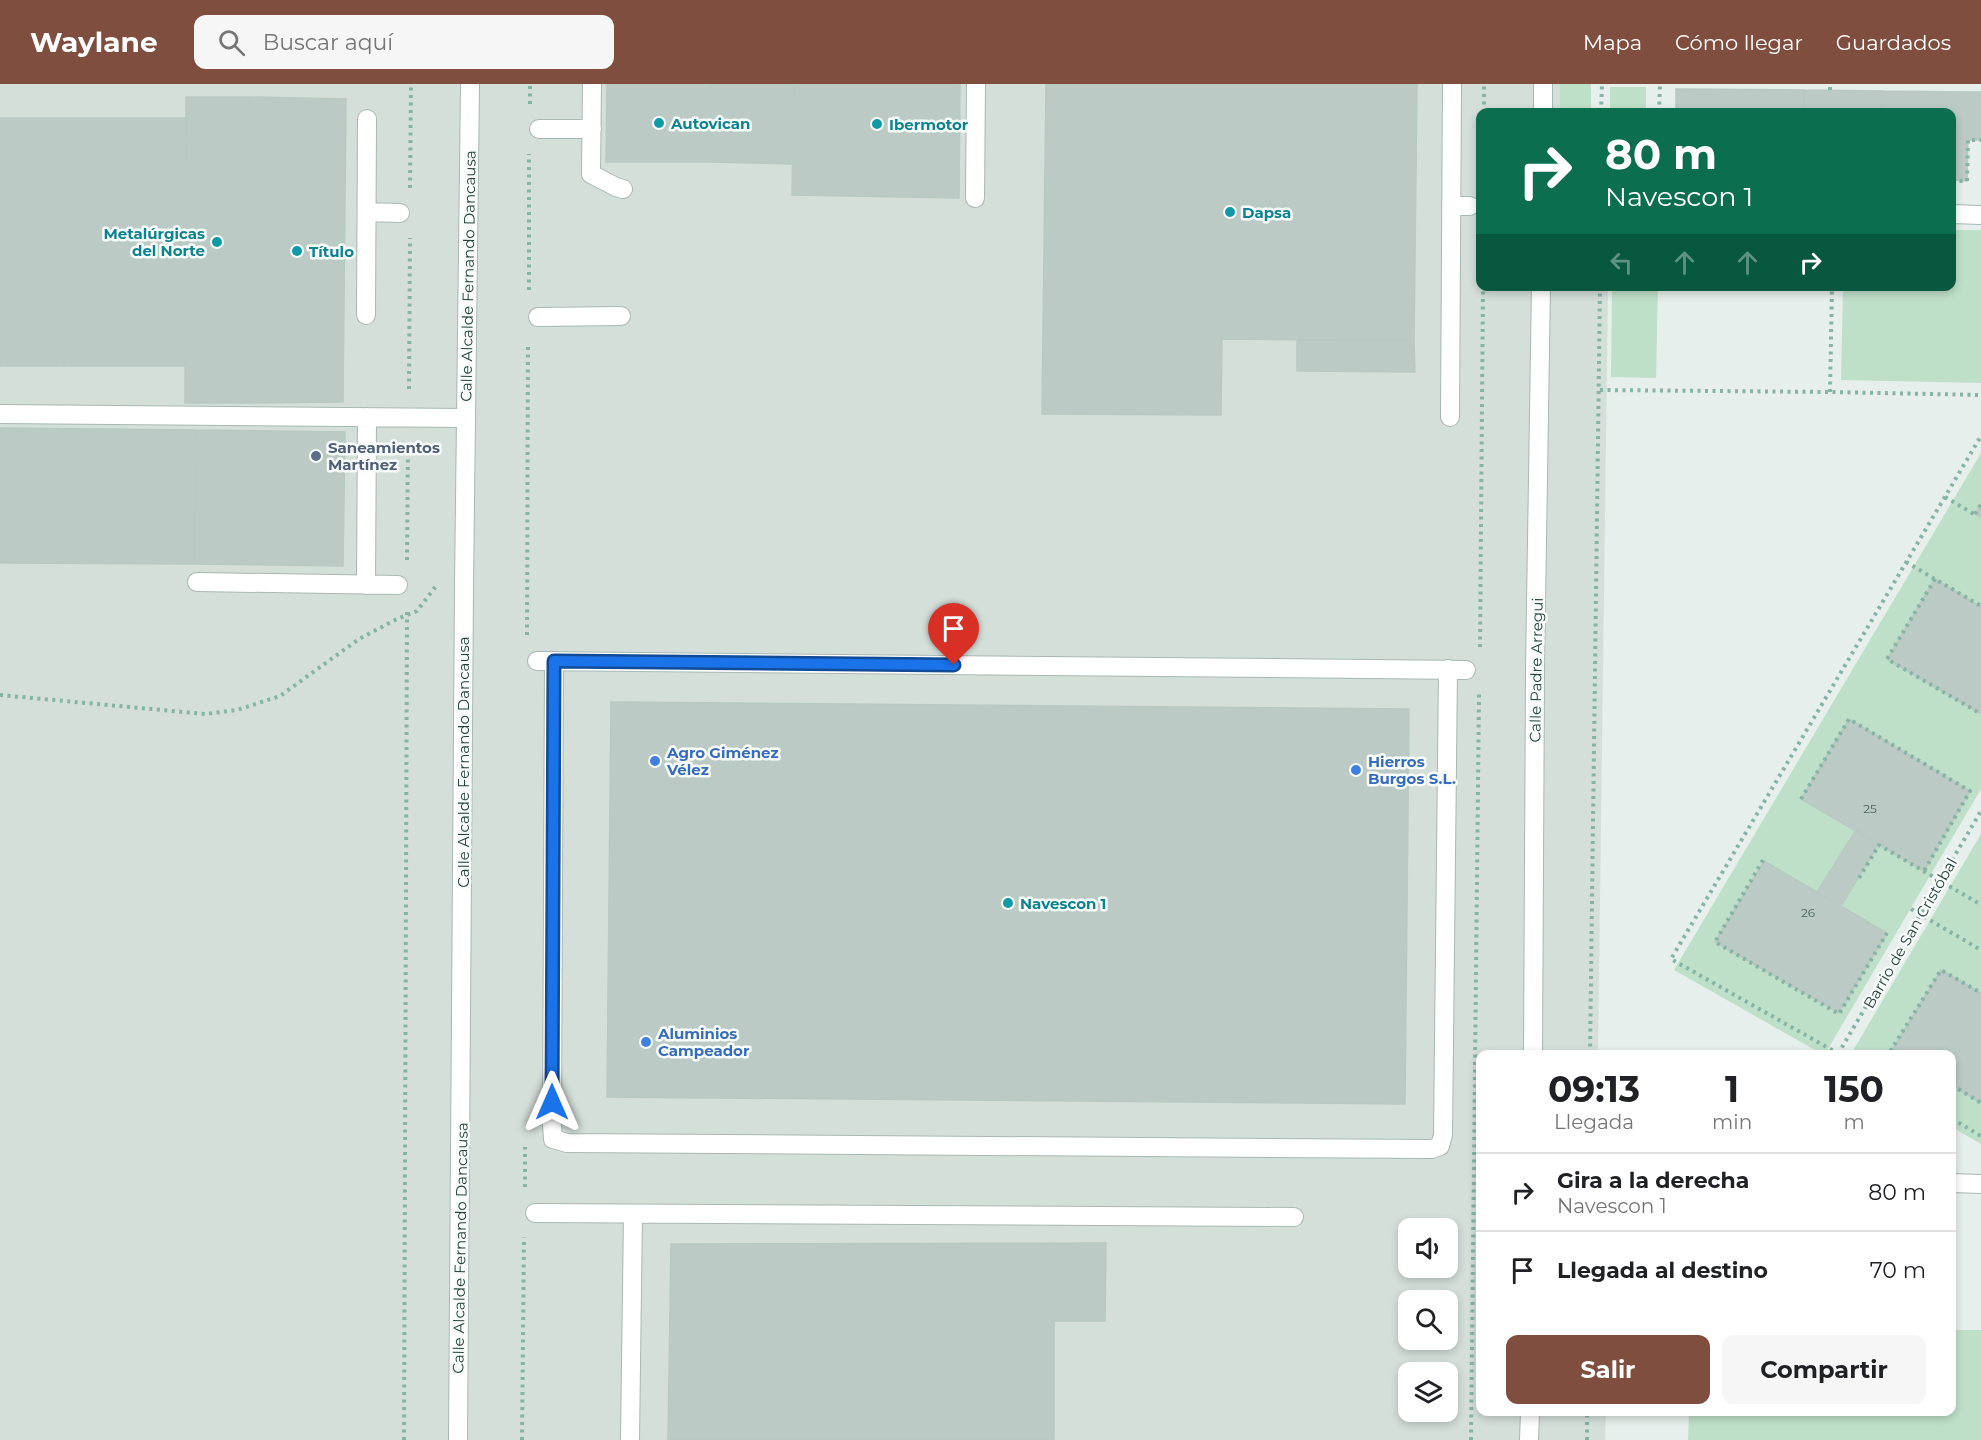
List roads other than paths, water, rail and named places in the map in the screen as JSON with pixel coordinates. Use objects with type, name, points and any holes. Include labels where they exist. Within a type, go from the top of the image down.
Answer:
[{"type":"street","name":"Calle Alcalde Fernando Dancausa","points":[[458,1440],[470,84]]},
{"type":"street","points":[[592,84],[591,174],[616,188],[623,189]]},
{"type":"street","points":[[975,198],[976,84]]},
{"type":"street","points":[[1450,417],[1452,84]]},
{"type":"street","points":[[1543,84],[1543,108]]},
{"type":"street","points":[[366,315],[367,119]]},
{"type":"street","points":[[539,129],[592,129]]},
{"type":"street","points":[[1451,206],[1470,206]]},
{"type":"street","points":[[367,212],[400,213]]},
{"type":"street","points":[[1956,214],[1981,215]]},
{"type":"street","name":"Calle Padre Arregui","points":[[1533,1050],[1535,669],[1541,291]]},
{"type":"street","points":[[538,317],[621,316]]},
{"type":"street","points":[[0,414],[466,418]]},
{"type":"street","points":[[366,585],[367,417]]},
{"type":"street","points":[[197,582],[399,585]]},
{"type":"street","points":[[545,661],[1457,669],[1443,1135],[1440,1146],[1432,1149],[579,1143],[553,1139],[545,661]]},
{"type":"street","points":[[1956,1184],[1981,1184]]},
{"type":"street","points":[[535,1213],[1294,1217]]},
{"type":"street","points":[[630,1440],[633,1214]]},
{"type":"street","points":[[1529,1440],[1530,1416]]},
{"type":"place","name":"Autovican","points":[[659,123]]},
{"type":"place","name":"Ibermotor","points":[[877,124]]},
{"type":"place","name":"Dapsa","points":[[1230,212]]},
{"type":"place","name":"Metalúrgicas del Norte","points":[[217,242]]},
{"type":"place","name":"Título","points":[[297,251]]},
{"type":"place","name":"Saneamientos Martínez","points":[[316,456]]},
{"type":"place","name":"Agro Giménez Vélez","points":[[655,761]]},
{"type":"place","name":"Hierros Burgos S.L.","points":[[1356,770]]},
{"type":"place","name":"Navescon 1","points":[[1008,903]]},
{"type":"place","name":"Aluminios Campeador","points":[[646,1042]]}]
